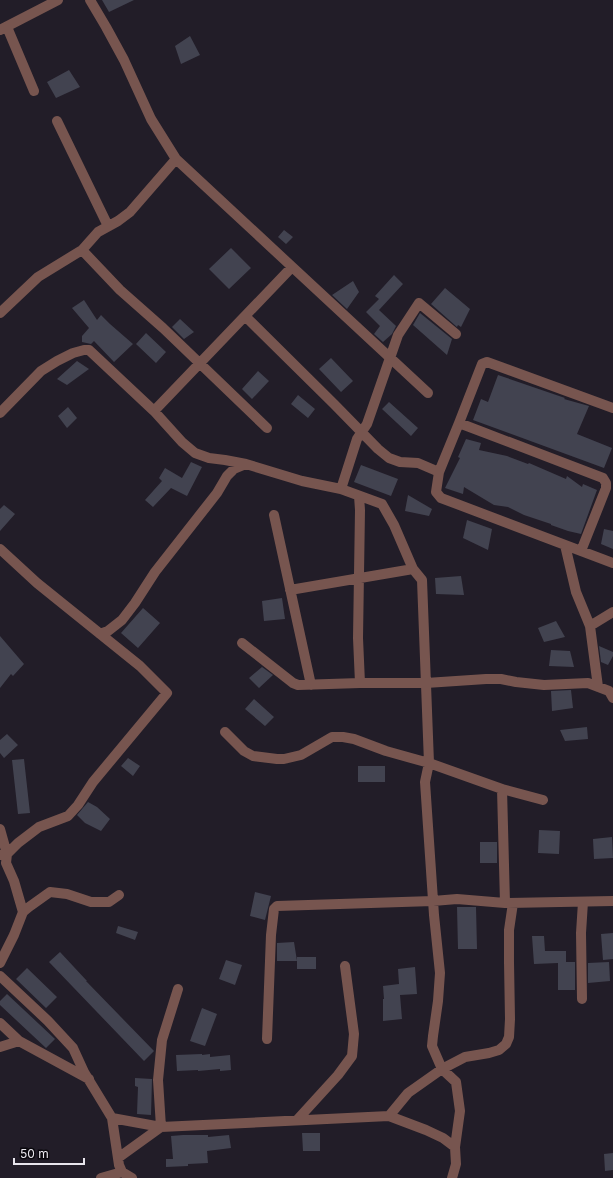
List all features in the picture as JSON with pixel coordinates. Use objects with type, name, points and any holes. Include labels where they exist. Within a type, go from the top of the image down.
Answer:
[{"type":"street","points":[[34,91],[3,29],[58,0]]},
{"type":"street","points":[[90,0],[124,60],[150,119],[176,159],[428,393]]},
{"type":"street","points":[[57,121],[108,226]]},
{"type":"street","points":[[0,313],[38,277],[82,250],[98,232],[118,221],[130,212],[176,159]]},
{"type":"street","points":[[82,250],[120,290],[163,328],[267,428]]},
{"type":"street","points":[[154,411],[292,267]]},
{"type":"street","points":[[341,489],[357,439],[367,424],[398,335],[419,303],[456,334]]},
{"type":"street","points":[[246,316],[378,449],[389,458],[400,462],[418,463],[439,472]]},
{"type":"street","points":[[0,413],[41,371],[73,353],[89,350],[154,411],[182,442],[195,453],[209,458],[246,464],[302,481],[341,489],[382,504],[394,524],[413,569],[422,580],[428,763],[424,782],[440,973],[432,1046],[442,1069],[456,1082],[460,1111],[455,1147],[456,1164],[452,1178]]},
{"type":"street","points":[[613,408],[488,362],[482,364],[439,472],[436,492],[441,498],[613,563]]},
{"type":"street","points":[[459,423],[603,478],[606,488],[581,551]]},
{"type":"street","points":[[100,634],[108,631],[122,620],[155,572],[217,493],[227,476],[234,469],[246,464]]},
{"type":"street","points":[[359,496],[358,638],[360,683]]},
{"type":"street","points":[[274,515],[311,685]]},
{"type":"street","points":[[565,545],[576,592],[590,626],[598,687]]},
{"type":"street","points":[[0,548],[37,583],[140,666],[167,693],[93,782],[78,805],[68,816],[39,827],[4,854]]},
{"type":"street","points":[[290,590],[413,569]]},
{"type":"street","points":[[590,626],[613,612]]},
{"type":"street","points":[[242,643],[292,683],[298,685],[360,683],[426,684],[486,679],[544,685],[588,683],[609,691],[613,698]]},
{"type":"street","points":[[225,732],[244,751],[253,756],[265,758],[284,759],[301,755],[332,737],[354,739],[502,789],[544,800]]},
{"type":"street","points":[[389,1116],[408,1093],[442,1069],[466,1057],[499,1050],[506,1044],[509,1037],[509,903],[502,789]]},
{"type":"street","points":[[0,829],[6,863],[23,912]]},
{"type":"street","points":[[0,963],[14,935],[23,912],[33,903],[50,892],[66,894],[91,902],[109,902],[119,895]]},
{"type":"street","points":[[267,1039],[271,935],[274,909],[278,906],[457,899],[509,903],[613,901]]},
{"type":"street","points":[[582,999],[581,933],[583,902]]},
{"type":"street","points":[[297,1120],[338,1075],[352,1056],[354,1034],[345,966]]},
{"type":"street","points":[[0,976],[48,1021],[73,1048],[84,1072],[112,1118],[118,1158],[122,1172],[132,1178]]},
{"type":"street","points":[[161,1127],[158,1080],[162,1040],[178,989]]},
{"type":"street","points":[[0,1023],[19,1041],[89,1079]]},
{"type":"street","points":[[0,1047],[19,1041]]},
{"type":"street","points":[[112,1118],[161,1127],[389,1116],[426,1130],[443,1138],[455,1147]]},
{"type":"street","points":[[118,1158],[161,1127]]},
{"type":"street","points":[[101,1178],[122,1172]]},
{"type":"building","points":[[102,0],[134,0],[109,12]]},
{"type":"building","points":[[190,36],[200,55],[181,64],[175,46]]},
{"type":"building","points":[[69,70],[80,87],[56,98],[47,82]]},
{"type":"building","points":[[284,230],[293,237],[286,244],[278,237]]},
{"type":"building","points":[[231,248],[251,268],[229,289],[209,269]]},
{"type":"building","points":[[394,275],[403,284],[379,310],[396,326],[392,334],[383,342],[374,334],[380,326],[366,312],[379,299],[375,296]]},
{"type":"building","points":[[353,281],[359,292],[347,309],[332,295]]},
{"type":"building","points":[[445,288],[470,309],[461,327],[458,325],[457,327],[431,304]]},
{"type":"building","points":[[84,300],[97,320],[101,315],[133,344],[114,362],[94,341],[91,344],[82,342],[82,336],[89,328],[72,308]]},
{"type":"building","points":[[420,313],[452,339],[447,355],[413,325]]},
{"type":"building","points":[[180,319],[194,332],[184,339],[172,327]]},
{"type":"building","points":[[146,333],[166,352],[156,363],[136,344]]},
{"type":"building","points":[[331,358],[353,381],[341,392],[319,369]]},
{"type":"building","points":[[77,361],[89,369],[67,385],[57,379]]},
{"type":"building","points":[[258,371],[269,381],[252,399],[242,389]]},
{"type":"building","points":[[498,375],[565,398],[564,399],[589,406],[577,434],[612,448],[604,468],[473,420],[481,399],[488,402]]},
{"type":"building","points":[[298,395],[315,409],[308,418],[291,404]]},
{"type":"building","points":[[389,402],[418,428],[411,436],[382,409]]},
{"type":"building","points":[[68,407],[77,418],[67,428],[58,416]]},
{"type":"building","points":[[466,439],[481,443],[479,450],[507,456],[528,464],[529,463],[566,479],[567,476],[582,487],[583,484],[597,490],[581,534],[551,525],[524,515],[508,507],[494,505],[464,487],[463,494],[445,488],[460,458],[458,457]]},
{"type":"building","points":[[191,462],[202,467],[187,496],[171,488],[153,507],[145,500],[162,481],[159,478],[165,468],[182,478]]},
{"type":"building","points":[[361,465],[398,479],[391,496],[354,482]]},
{"type":"building","points":[[408,495],[432,509],[429,516],[405,511]]},
{"type":"building","points":[[4,505],[15,514],[0,531],[0,509]]},
{"type":"building","points":[[467,520],[492,529],[488,550],[463,538]]},
{"type":"building","points":[[604,529],[613,531],[613,549],[601,544]]},
{"type":"building","points":[[461,576],[464,595],[436,594],[435,578]]},
{"type":"building","points":[[282,598],[285,619],[264,621],[262,601]]},
{"type":"building","points":[[143,608],[160,623],[138,648],[121,633]]},
{"type":"building","points":[[556,621],[565,637],[544,642],[538,628]]},
{"type":"building","points":[[0,636],[24,664],[13,676],[11,674],[0,688]]},
{"type":"building","points":[[599,646],[613,652],[613,656],[608,665],[601,662]]},
{"type":"building","points":[[551,650],[570,651],[574,667],[549,666]]},
{"type":"building","points":[[262,667],[273,675],[259,688],[249,678]]},
{"type":"building","points":[[571,690],[573,708],[552,711],[551,691]]},
{"type":"building","points":[[254,699],[274,717],[265,726],[245,709]]},
{"type":"building","points":[[587,727],[588,739],[565,741],[560,730]]},
{"type":"building","points":[[7,734],[18,745],[4,758],[0,753],[0,740]]},
{"type":"building","points":[[128,758],[140,766],[133,776],[121,766]]},
{"type":"building","points":[[24,759],[30,813],[18,814],[12,760]]},
{"type":"building","points":[[358,766],[385,766],[385,782],[358,782]]},
{"type":"building","points":[[88,802],[97,807],[110,819],[101,831],[85,823],[77,815]]},
{"type":"building","points":[[539,830],[560,831],[559,854],[538,853]]},
{"type":"building","points":[[612,837],[613,858],[594,859],[593,839]]},
{"type":"building","points":[[480,842],[497,842],[497,863],[480,863]]},
{"type":"building","points":[[255,892],[271,896],[265,920],[250,916]]},
{"type":"building","points":[[457,907],[476,907],[477,949],[458,949]]},
{"type":"building","points":[[118,926],[138,932],[135,940],[116,933]]},
{"type":"building","points":[[613,933],[613,959],[603,960],[601,934]]},
{"type":"building","points":[[532,936],[544,936],[545,951],[566,951],[566,962],[575,962],[575,990],[558,990],[558,963],[534,964]]},
{"type":"building","points":[[294,942],[297,961],[277,961],[277,943]]},
{"type":"building","points":[[60,952],[154,1051],[144,1061],[49,962]]},
{"type":"building","points":[[297,957],[316,957],[316,969],[297,969]]},
{"type":"building","points":[[226,960],[242,965],[235,985],[219,979]]},
{"type":"building","points":[[609,962],[610,981],[588,983],[588,963]]},
{"type":"building","points":[[415,967],[417,994],[400,995],[402,1019],[383,1021],[383,986],[399,984],[398,969]]},
{"type":"building","points":[[27,968],[57,997],[46,1008],[16,979]]},
{"type":"building","points":[[7,994],[55,1039],[46,1048],[0,1005],[0,1001]]},
{"type":"building","points":[[202,1008],[217,1014],[205,1046],[190,1041]]},
{"type":"building","points":[[210,1054],[210,1057],[230,1055],[231,1070],[220,1071],[220,1069],[177,1071],[176,1055]]},
{"type":"building","points":[[135,1078],[152,1079],[151,1115],[137,1114],[138,1087],[135,1086]]},
{"type":"building","points":[[302,1133],[320,1133],[320,1151],[303,1151]]},
{"type":"building","points":[[208,1135],[208,1137],[229,1135],[231,1148],[207,1151],[208,1163],[166,1167],[166,1159],[173,1159],[171,1136]]},
{"type":"building","points":[[613,1153],[613,1170],[605,1171],[604,1154]]}]
